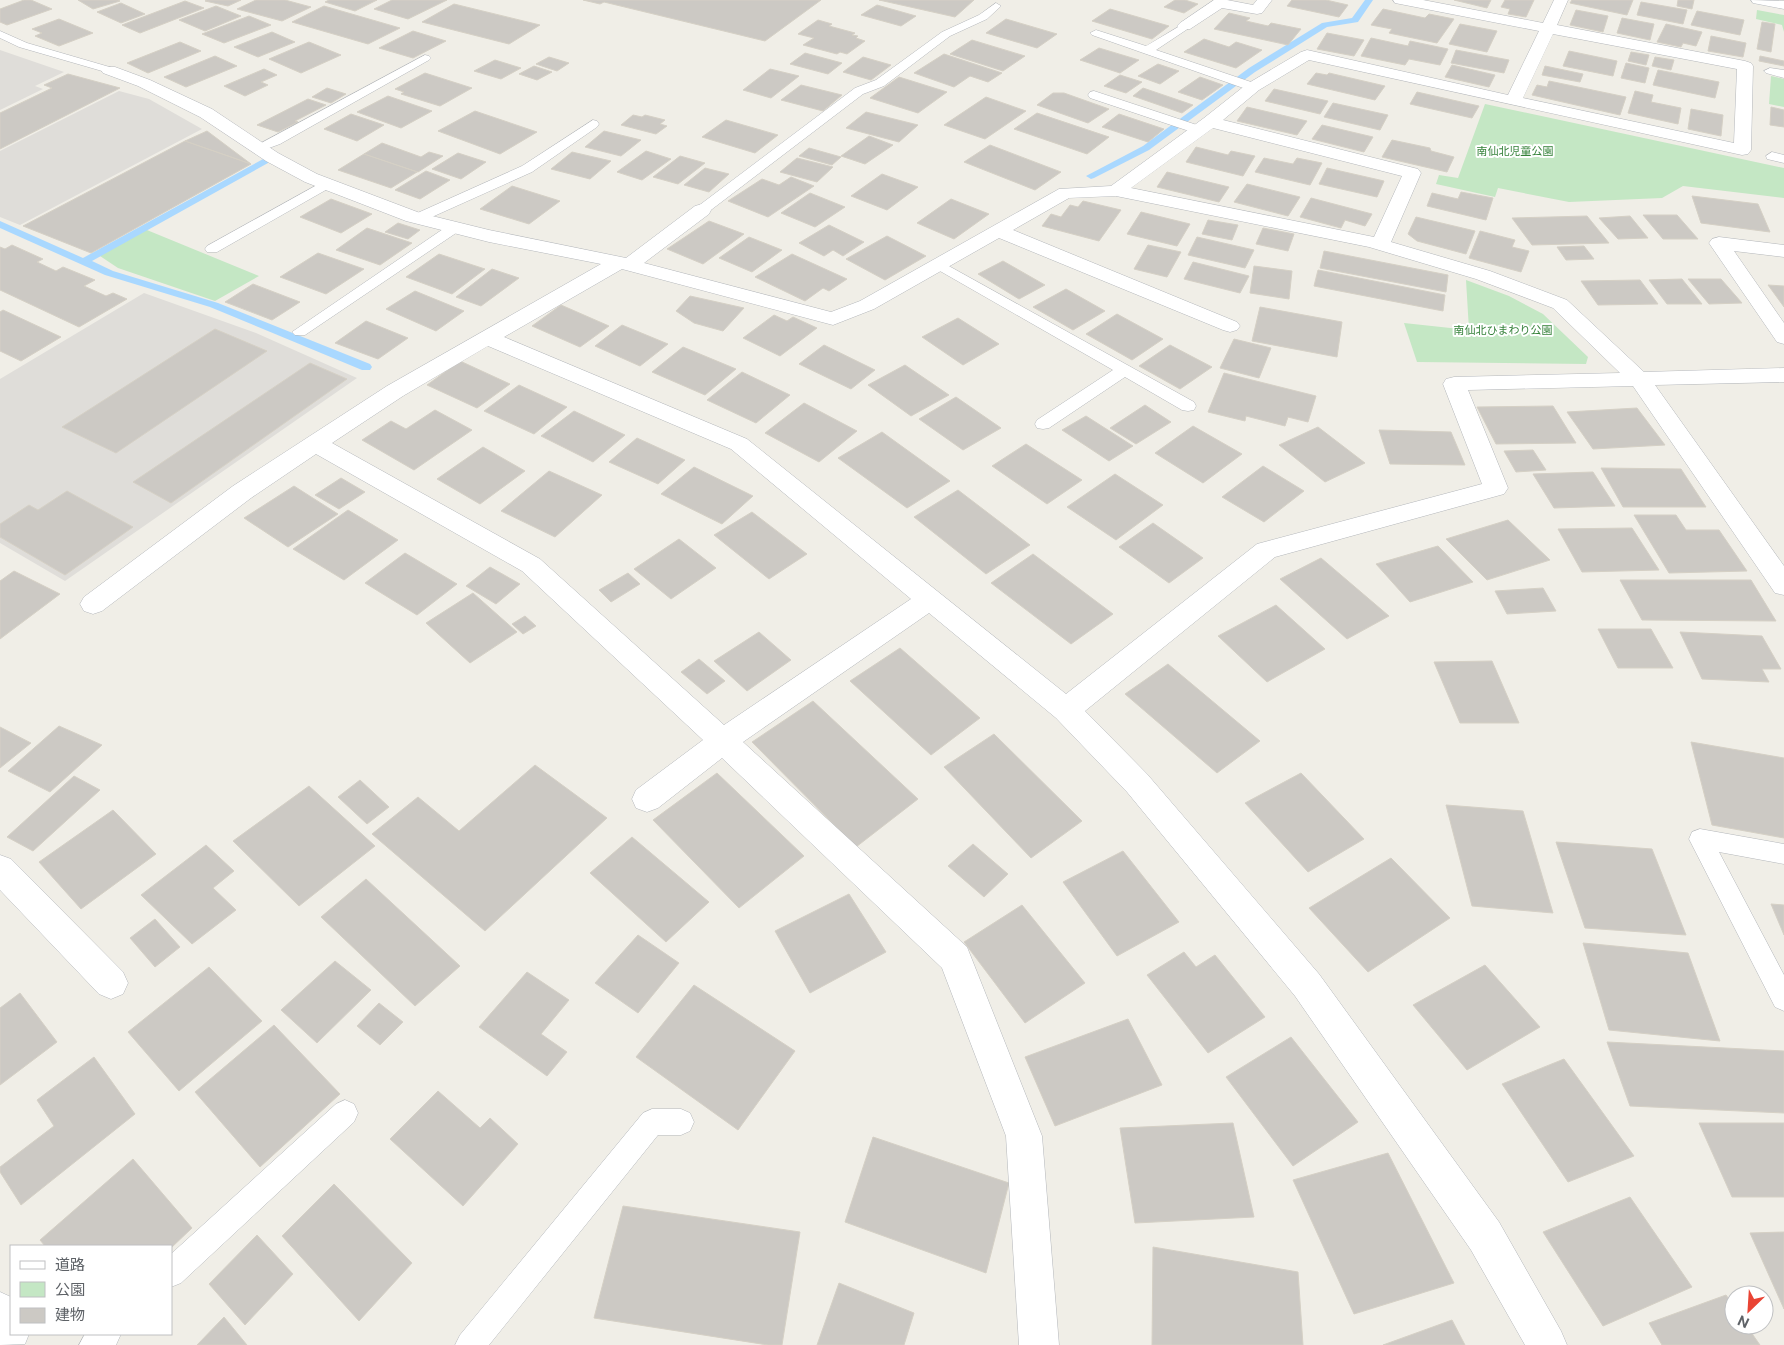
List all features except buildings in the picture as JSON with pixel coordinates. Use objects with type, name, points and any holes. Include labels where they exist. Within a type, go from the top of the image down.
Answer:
[{"type":"street","points":[[1185,26],[1219,3],[1257,10],[1264,0]]},
{"type":"street","points":[[1116,191],[1247,85],[1306,55],[1742,150],[1745,66],[1400,0]]},
{"type":"street","points":[[1513,101],[1561,0]]},
{"type":"street","points":[[1758,0],[1784,5]]},
{"type":"street","points":[[109,70],[144,83],[206,113],[279,161],[326,184],[418,218],[454,228],[624,263],[833,319],[867,305],[1065,193],[1116,191],[1380,245],[1483,275],[1560,304],[1640,380],[1784,586]]},
{"type":"street","points":[[1198,126],[1412,174],[1380,245]]},
{"type":"street","points":[[93,604],[242,492],[395,391],[624,263],[702,210]]},
{"type":"street","points":[[998,231],[1230,326]]},
{"type":"street","points":[[1784,251],[1719,244],[1784,338]]},
{"type":"street","points":[[487,338],[739,444],[1066,710],[1137,783],[1307,985],[1485,1236],[1547,1345]]},
{"type":"street","points":[[1066,710],[1266,550],[1496,488],[1454,384],[1784,375]]},
{"type":"street","points":[[316,444],[531,565],[955,958],[1024,1136],[1039,1345]]},
{"type":"street","points":[[647,799],[723,741],[930,599]]},
{"type":"street","points":[[0,869],[111,982]]},
{"type":"lane","points":[[702,210],[859,91],[880,83],[946,34],[983,17],[996,6]]},
{"type":"lane","points":[[1147,51],[1185,26]]},
{"type":"lane","points":[[1096,33],[1247,85]]},
{"type":"lane","points":[[0,34],[23,45],[109,70]]},
{"type":"lane","points":[[258,148],[276,141],[425,58]]},
{"type":"lane","points":[[1770,71],[1784,74]]},
{"type":"lane","points":[[1094,95],[1171,121],[1198,126]]},
{"type":"lane","points":[[418,218],[528,169],[593,124]]},
{"type":"lane","points":[[212,249],[326,184]]},
{"type":"lane","points":[[300,332],[454,228]]},
{"type":"lane","points":[[938,264],[1188,406]]},
{"type":"lane","points":[[1043,424],[1124,370]]},
{"type":"lane","points":[[1784,854],[1700,839],[1784,1000]]},
{"type":"lane","points":[[172,1272],[345,1113]]},
{"type":"lane","points":[[470,1345],[652,1122],[681,1122]]},
{"type":"lane","points":[[94,1345],[105,1335]]},
{"type":"shaded area","points":[[0,50],[64,72],[35,86],[43,89],[0,110]]},
{"type":"shaded area","points":[[119,91],[149,99],[202,129],[20,225],[0,217],[0,151]]},
{"type":"shaded area","points":[[144,293],[256,333],[357,378],[65,581],[0,543],[0,379]]},
{"type":"green space","points":[[1757,10],[1784,15],[1784,32],[1782,25],[1756,19]]},
{"type":"green space","points":[[1771,76],[1784,79],[1784,107],[1769,104]]},
{"type":"green space","name":"南仙北児童公園","points":[[1485,104],[1784,168],[1784,198],[1683,186],[1662,198],[1569,202],[1498,188],[1495,197],[1436,184],[1439,175],[1458,178]]},
{"type":"green space","points":[[142,228],[259,276],[215,301],[118,268],[97,254]]},
{"type":"green space","name":"南仙北ひまわり公園","points":[[1466,280],[1509,296],[1543,314],[1588,357],[1586,364],[1417,362],[1404,323],[1469,330]]},
{"type":"waterway","points":[[1091,176],[1146,148],[1252,70],[1325,25],[1355,20],[1369,0]]},
{"type":"waterway","points":[[85,261],[265,161]]},
{"type":"waterway","points":[[0,224],[109,273],[214,305],[366,367]]}]
